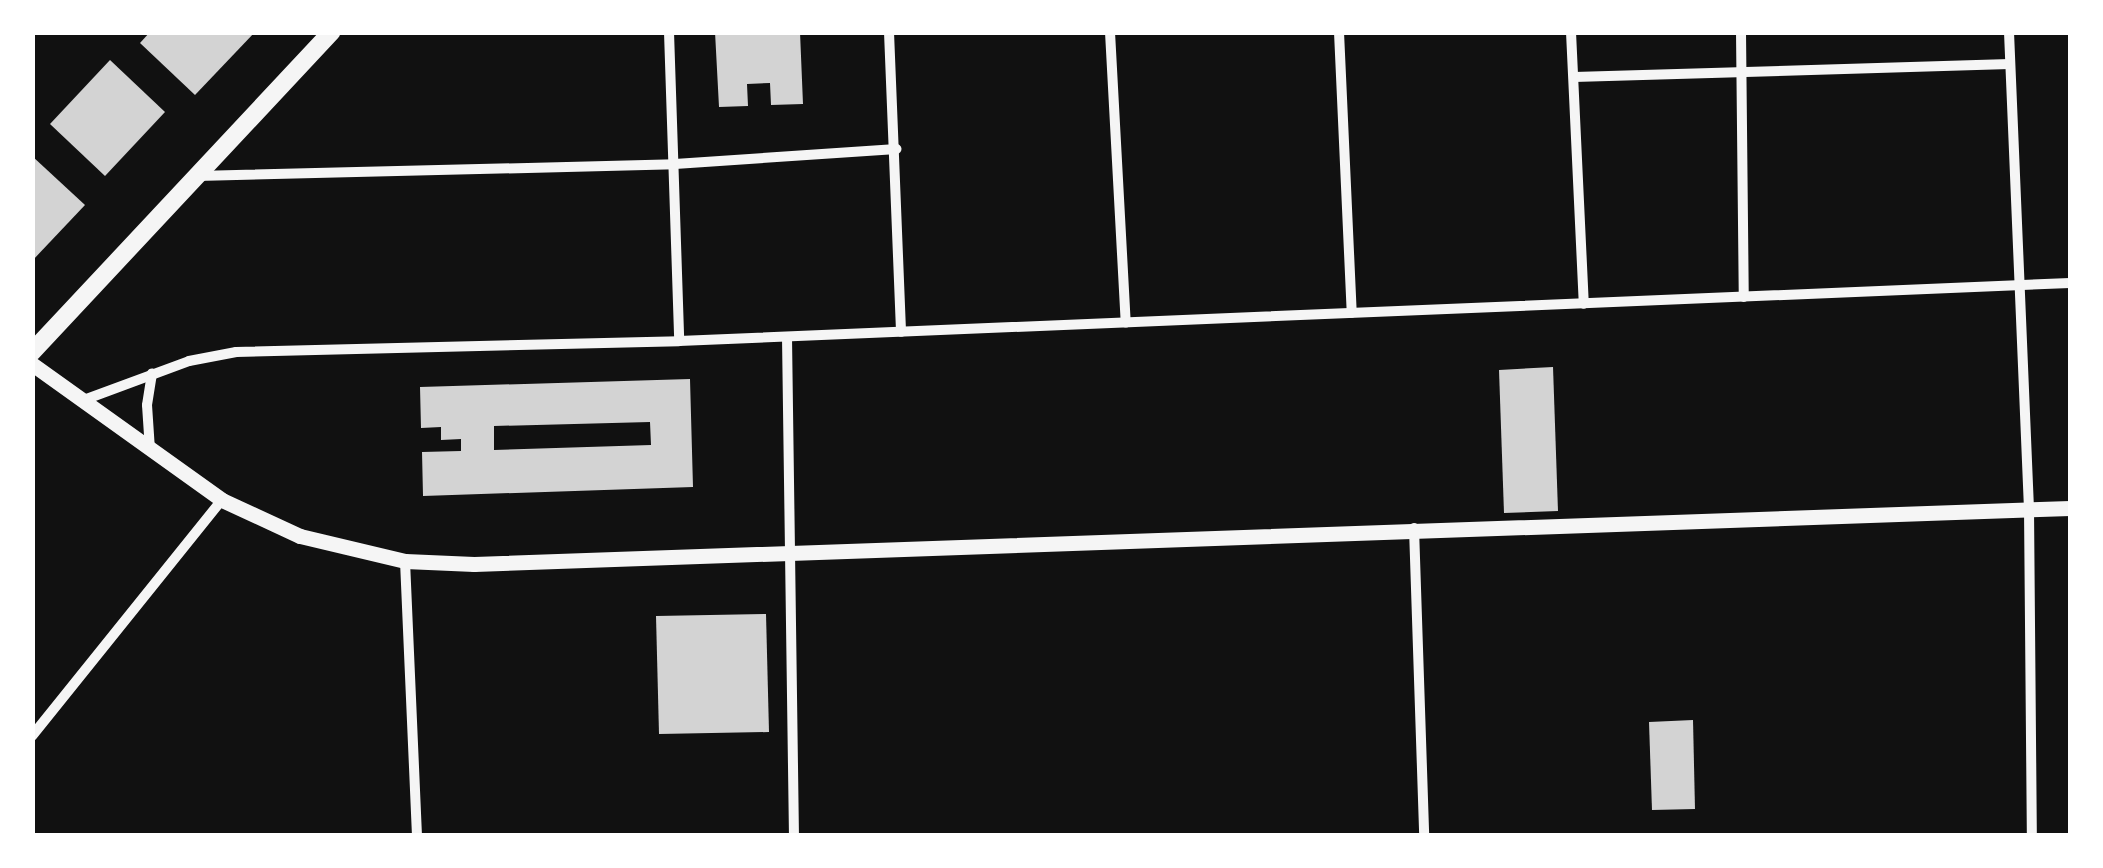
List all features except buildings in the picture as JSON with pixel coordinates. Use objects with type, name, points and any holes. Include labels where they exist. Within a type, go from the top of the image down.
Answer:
[{"type":"main road","points":[[32,352],[332,32]]},
{"type":"street","points":[[669,32],[679,341]]},
{"type":"street","points":[[890,32],[901,332]]},
{"type":"street","points":[[1110,32],[1126,322]]},
{"type":"street","points":[[1339,32],[1352,313]]},
{"type":"street","points":[[1572,32],[1584,304]]},
{"type":"street","points":[[1741,32],[1744,296]]},
{"type":"street","points":[[2009,32],[2029,509],[2032,836]]},
{"type":"street","points":[[1574,77],[2010,64]]},
{"type":"street","points":[[197,176],[675,164],[896,149]]},
{"type":"street","points":[[81,402],[152,373],[236,352],[787,337],[2070,283]]},
{"type":"street","points":[[787,337],[794,836]]},
{"type":"street","points":[[32,364],[222,500],[300,536],[405,560],[474,564],[1414,528],[2070,508]]},
{"type":"street","points":[[150,450],[148,405],[152,373]]},
{"type":"street","points":[[32,736],[222,500]]},
{"type":"street","points":[[1414,528],[1424,836]]},
{"type":"street","points":[[405,560],[417,836]]}]
